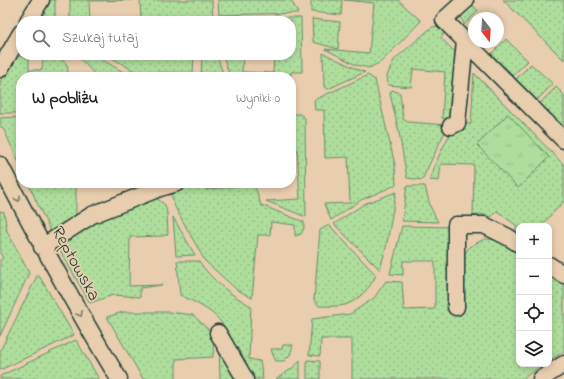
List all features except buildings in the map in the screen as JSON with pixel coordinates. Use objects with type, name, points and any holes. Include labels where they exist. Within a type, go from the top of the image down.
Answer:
[{"type":"street","points":[[31,16],[41,0]]},
{"type":"street","points":[[465,1],[444,20],[564,140]]},
{"type":"street","points":[[452,126],[457,123],[465,41]]},
{"type":"street","points":[[0,69],[16,42]]},
{"type":"street","name":"Reptowska","points":[[0,165],[42,247],[85,324],[119,379]]},
{"type":"street","points":[[42,247],[92,215],[160,188]]},
{"type":"street","points":[[456,307],[456,226],[484,225],[516,242]]},
{"type":"street","points":[[552,267],[564,275]]},
{"type":"street","points":[[218,333],[245,379]]},
{"type":"street","points":[[541,379],[564,364]]},
{"type":"green space","points":[[50,0],[55,0],[55,16],[42,16]]},
{"type":"green space","points":[[70,0],[133,0],[89,1],[90,16],[70,16]]},
{"type":"green space","points":[[140,0],[212,0],[213,16],[141,16]]},
{"type":"green space","points":[[218,0],[291,0],[298,13],[219,15]]},
{"type":"green space","points":[[311,0],[342,0],[341,15],[311,12]]},
{"type":"green space","points":[[344,0],[398,0],[421,21],[381,62],[369,68],[356,65],[325,49],[369,53],[374,3]]},
{"type":"green space","points":[[503,0],[564,0],[564,60]]},
{"type":"green space","points":[[471,3],[478,11],[468,12],[468,21],[464,25],[461,16],[464,9]]},
{"type":"green space","points":[[296,18],[301,18],[302,72],[273,72],[274,60],[296,60]]},
{"type":"green space","points":[[312,19],[340,22],[338,49],[313,42]]},
{"type":"green space","points":[[440,26],[446,30],[441,38],[456,53],[452,119],[442,118],[445,72],[413,69],[411,87],[388,85],[387,76],[394,60],[432,27]]},
{"type":"green space","points":[[506,39],[528,61],[513,75],[491,54],[497,48],[504,48],[504,41]]},
{"type":"green space","points":[[323,53],[365,72],[328,89],[324,87]]},
{"type":"green space","points":[[16,58],[16,60],[29,60],[29,70],[42,70],[43,60],[60,60],[66,63],[68,72],[16,72],[16,113],[0,113],[0,82]]},
{"type":"green space","points":[[82,60],[103,60],[123,72],[92,72]]},
{"type":"green space","points":[[116,60],[194,60],[193,72],[136,72]]},
{"type":"green space","points":[[202,60],[219,60],[222,72],[201,72]]},
{"type":"green space","points":[[225,60],[243,60],[242,72],[228,72]]},
{"type":"green space","points":[[531,64],[553,84],[537,100],[516,79]]},
{"type":"green space","points":[[474,73],[564,165],[564,201],[544,223],[516,223],[516,225],[497,211],[491,217],[481,214],[473,216],[474,165],[441,164],[439,181],[430,180],[441,151],[457,123],[471,124]]},
{"type":"green space","points":[[368,75],[375,80],[395,165],[396,185],[361,200],[331,220],[324,204],[350,203],[348,157],[325,158],[324,110],[315,110],[314,100]]},
{"type":"green space","points":[[556,87],[564,95],[564,123],[562,125],[540,103]]},
{"type":"green space","points":[[392,90],[400,93],[403,119],[408,122],[448,125],[422,180],[407,178],[399,132],[390,94]]},
{"type":"green space","points":[[296,114],[300,114],[305,118],[306,217],[266,201],[300,199]]},
{"type":"green space","points":[[508,114],[549,157],[518,188],[477,145]]},
{"type":"green space","points":[[16,117],[16,156],[4,130],[0,126],[0,118]]},
{"type":"green space","points":[[407,186],[425,186],[430,206],[438,222],[402,221]]},
{"type":"green space","points":[[30,188],[76,188],[76,215],[51,233]]},
{"type":"green space","points":[[180,188],[206,188],[206,190],[222,188],[256,188],[261,205],[304,222],[304,228],[301,234],[295,236],[295,225],[271,222],[270,235],[258,235],[252,298],[236,289],[205,261],[175,207],[170,191]]},
{"type":"green space","points":[[396,192],[387,243],[380,270],[334,224],[364,204]]},
{"type":"green space","points":[[154,196],[165,205],[168,234],[163,236],[130,237],[129,286],[162,285],[140,288],[140,297],[113,295],[90,303],[56,244],[101,215]]},
{"type":"green space","points":[[0,211],[4,212],[7,231],[29,273],[0,336],[0,260],[3,258],[0,253]]},
{"type":"green space","points":[[173,217],[195,255],[176,256]]},
{"type":"green space","points":[[329,225],[376,275],[374,280],[359,297],[342,306],[319,306],[314,300],[320,230]]},
{"type":"green space","points":[[402,226],[452,227],[463,257],[469,247],[484,239],[506,240],[516,248],[516,367],[540,367],[522,379],[352,379],[352,339],[321,339],[320,356],[309,355],[312,319],[350,314],[374,298],[386,281],[402,282],[404,310],[435,309],[435,261],[403,261],[403,275],[390,274]]},
{"type":"green space","points":[[516,228],[516,236],[513,234]]},
{"type":"green space","points":[[177,261],[199,261],[209,274],[222,286],[251,306],[249,359],[260,361],[263,379],[252,379],[235,344],[219,319],[205,308],[180,295]]},
{"type":"green space","points":[[552,273],[564,282],[564,351],[552,359]]},
{"type":"green space","points":[[38,274],[74,335],[0,370],[0,351]]},
{"type":"green space","points":[[123,312],[169,312],[193,315],[214,335],[213,357],[176,359],[176,379],[143,379],[107,317]]},
{"type":"green space","points":[[76,340],[99,379],[0,379],[0,376]]},
{"type":"green space","points":[[219,342],[240,379],[220,379]]},
{"type":"green space","points":[[283,345],[293,345],[290,355],[284,361],[276,361],[271,349],[282,349]]},
{"type":"green space","points":[[300,360],[300,379],[276,379],[293,368]]},
{"type":"green space","points":[[307,360],[320,361],[320,379],[307,379]]}]
